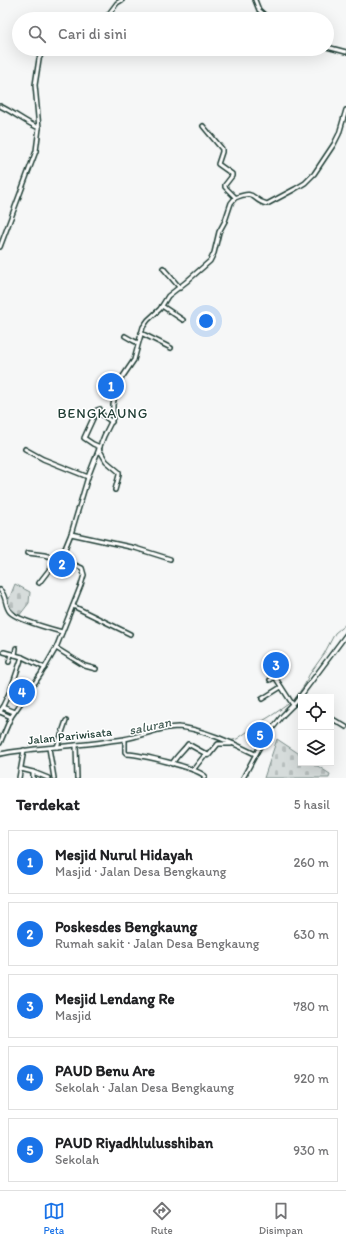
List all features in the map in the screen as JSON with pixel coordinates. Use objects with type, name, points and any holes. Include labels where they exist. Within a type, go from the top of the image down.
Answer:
[{"type":"street","points":[[110,12],[122,0]]},
{"type":"street","points":[[255,0],[261,12]]},
{"type":"street","points":[[334,49],[346,52]]},
{"type":"street","points":[[0,247],[35,154],[39,128],[34,85],[40,56]]},
{"type":"street","points":[[0,106],[15,113],[30,124],[39,128]]},
{"type":"street","points":[[39,583],[54,564],[61,559],[71,534],[88,477],[114,416],[113,405],[116,389],[120,380],[132,363],[141,333],[146,323],[159,310],[168,296],[180,288],[210,261],[214,253],[219,232],[235,197],[250,194],[262,203],[267,204],[304,183],[314,174],[320,163],[332,148],[346,110]]},
{"type":"street","points":[[203,126],[222,149],[218,164],[232,174],[232,177],[224,187],[235,197]]},
{"type":"street","points":[[164,268],[180,288]]},
{"type":"street","points":[[162,306],[183,320]]},
{"type":"street","points":[[141,333],[171,348]]},
{"type":"street","points":[[125,336],[138,343]]},
{"type":"street","points":[[112,422],[98,410],[84,438],[100,448],[106,461],[119,472],[115,490]]},
{"type":"street","points":[[25,449],[43,459],[88,477]]},
{"type":"street","points":[[71,534],[135,548],[170,559]]},
{"type":"street","points":[[0,743],[11,717],[34,686],[56,648],[82,582],[83,570],[80,567],[61,559],[28,553]]},
{"type":"street","points":[[0,590],[4,594],[5,603],[11,614],[62,632]]},
{"type":"street","points":[[73,606],[130,634]]},
{"type":"street","points":[[303,694],[346,635]]},
{"type":"street","points":[[9,662],[16,648]]},
{"type":"street","points":[[56,648],[85,666],[96,669]]},
{"type":"street","points":[[4,652],[22,657],[45,668]]},
{"type":"street","points":[[11,717],[0,712],[11,689],[22,657]]},
{"type":"street","points":[[270,680],[275,677],[291,704]]},
{"type":"street","points":[[262,699],[281,687]]},
{"type":"street","points":[[243,778],[264,739],[291,704],[298,699]]},
{"type":"street","points":[[2,707],[14,712]]},
{"type":"street","points":[[334,720],[346,727]]},
{"type":"street","points":[[57,747],[66,721]]},
{"type":"street","name":"Jalan Pariwisata","points":[[0,754],[125,740],[162,728],[178,727],[195,730],[228,741],[255,754]]},
{"type":"street","points":[[125,740],[125,752],[127,754],[137,754],[193,770],[203,775],[204,778]]},
{"type":"street","points":[[172,764],[176,755],[183,751],[188,744],[208,755]]},
{"type":"street","points":[[193,770],[204,756],[208,755],[218,744],[233,744]]},
{"type":"street","points":[[76,746],[77,778]]},
{"type":"street","points":[[49,749],[54,778]]},
{"type":"street","points":[[19,778],[24,751]]},
{"type":"street","points":[[21,770],[33,772],[48,778]]},
{"type":"street","points":[[33,772],[33,778]]},
{"type":"green space","points":[[15,584],[30,592],[29,603],[19,616],[7,604]]},
{"type":"green space","points":[[277,739],[298,753],[298,766],[318,766],[330,774],[329,778],[264,778]]},
{"type":"waterway","name":"saluran","points":[[229,741],[237,739],[294,700],[324,654],[335,633],[346,624]]},
{"type":"waterway","name":"saluran","points":[[172,729],[184,729]]},
{"type":"waterway","name":"saluran","points":[[191,731],[226,742]]},
{"type":"waterway","name":"saluran","points":[[109,743],[130,739]]},
{"type":"waterway","name":"saluran","points":[[24,752],[75,747]]},
{"type":"waterway","points":[[0,757],[9,754]]},
{"type":"place","name":"Mesjid Nurul Hidayah","points":[[111,386]]},
{"type":"place","name":"Poskesdes Bengkaung","points":[[62,564]]},
{"type":"place","name":"Mesjid Lendang Re","points":[[276,665]]},
{"type":"place","name":"PAUD Benu Are","points":[[22,692]]},
{"type":"place","name":"PAUD Riyadhlulusshiban","points":[[260,735]]},
{"type":"district","name":"BENGKAUNG","points":[[103,413]]}]
